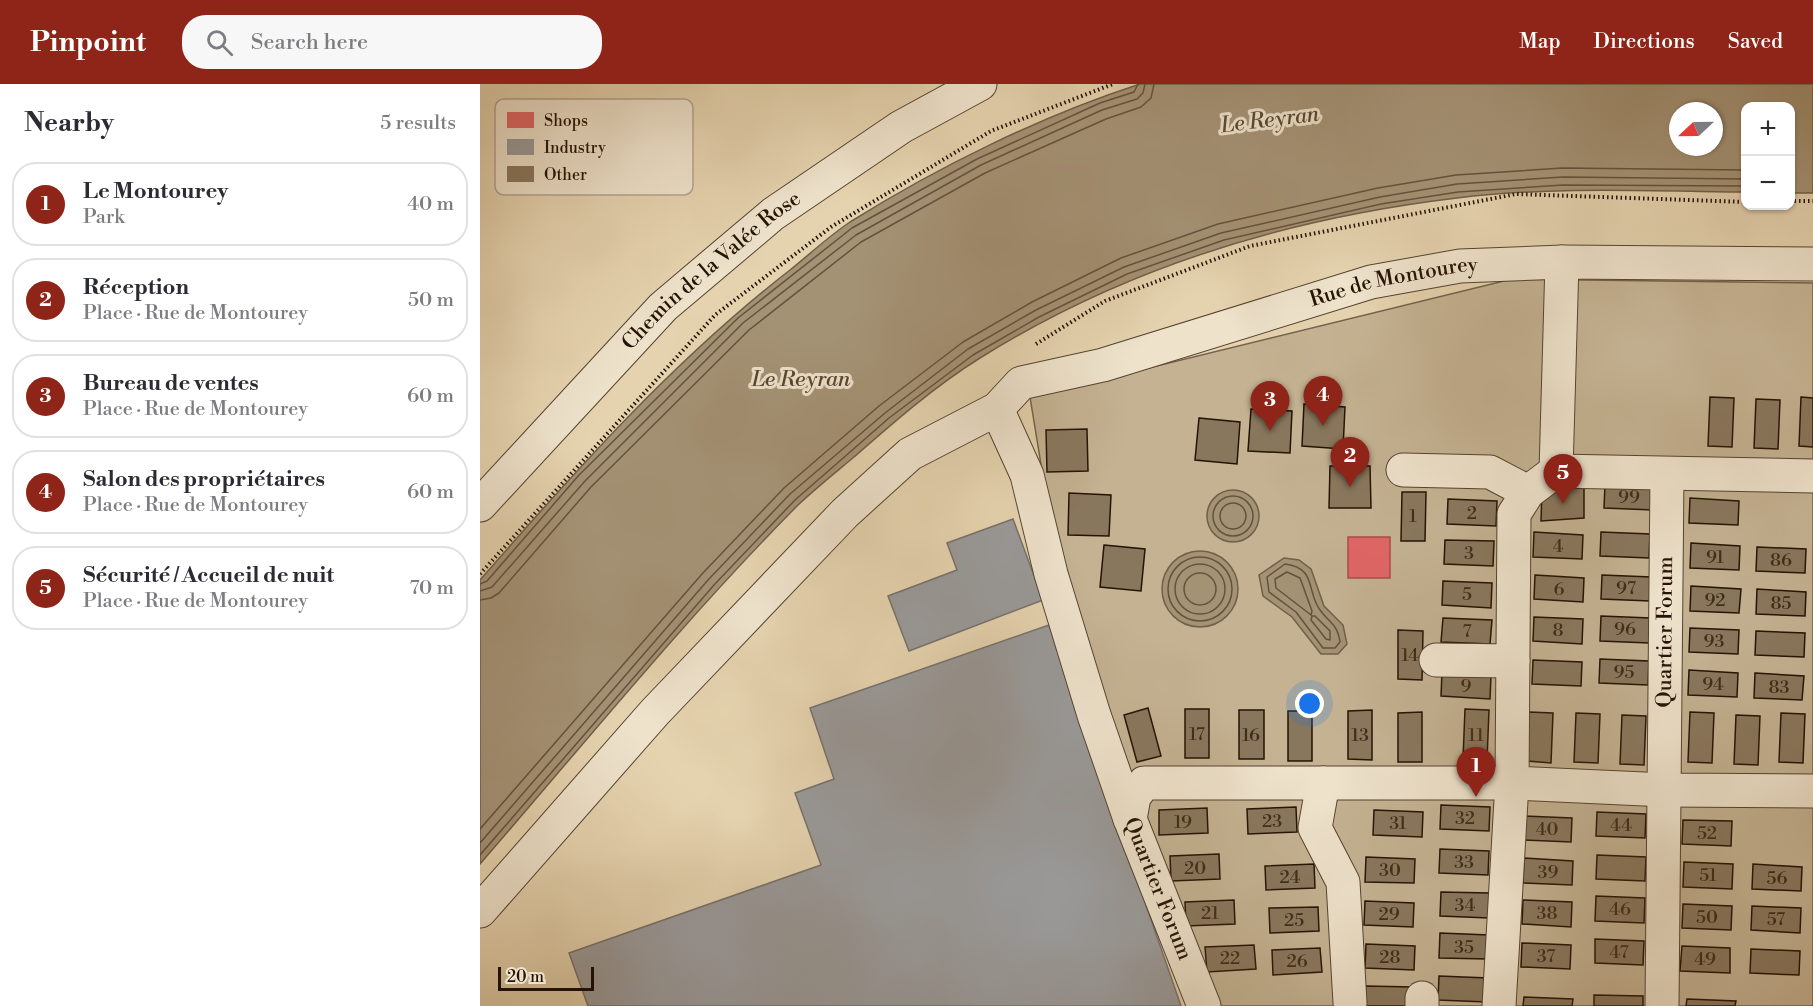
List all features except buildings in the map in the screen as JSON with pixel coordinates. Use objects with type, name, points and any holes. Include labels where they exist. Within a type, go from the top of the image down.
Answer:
[{"type":"street","name":"Chemin de la Valée Rose","points":[[480,505],[663,307],[773,214],[901,127],[980,84]]},
{"type":"street","name":"Rue de Montourey","points":[[480,911],[655,712],[845,513],[910,454],[997,409],[1021,383],[1103,365],[1371,282],[1460,266],[1562,262],[1813,264]]},
{"type":"street","points":[[1556,471],[1562,262]]},
{"type":"street","points":[[997,409],[1027,475],[1051,574],[1094,716],[1131,819]]},
{"type":"street","points":[[1403,470],[1490,472],[1528,492]]},
{"type":"street","points":[[1499,1006],[1512,783],[1514,514],[1528,492],[1556,471],[1813,476]]},
{"type":"street","name":"Quartier Forum","points":[[1662,1006],[1666,790],[1667,474]]},
{"type":"street","points":[[1436,660],[1513,661]]},
{"type":"street","name":"Quartier Forum","points":[[1202,1000],[1131,819],[1134,797],[1144,783],[1512,783],[1666,790],[1813,791]]},
{"type":"street","points":[[1323,783],[1315,828],[1343,882],[1350,1003]]},
{"type":"path","points":[[480,574],[715,315],[831,227],[991,131],[1113,84]]},
{"type":"path","points":[[1026,351],[1106,301],[1250,246],[1516,194],[1741,202]]},
{"type":"path","points":[[1795,201],[1813,201]]},
{"type":"shaded area","points":[[1512,279],[1813,283],[1813,1006],[1215,1006],[1061,587],[1030,397]]},
{"type":"water","name":"Le Reyran","points":[[1140,84],[1813,84],[1813,193],[1795,193],[1795,102],[1741,102],[1741,192],[1601,190],[1529,192],[1457,198],[1394,207],[1270,234],[1210,252],[1150,273],[1035,326],[980,358],[931,392],[797,506],[675,637],[480,864],[480,580],[590,457],[666,379],[747,305],[835,233],[884,202],[954,163],[1065,111]]},
{"type":"water","points":[[1228,490],[1238,490],[1247,494],[1255,502],[1259,516],[1255,530],[1247,538],[1238,542],[1228,542],[1219,538],[1211,530],[1207,521],[1207,511],[1211,502],[1219,494]]},
{"type":"water","points":[[1193,551],[1207,551],[1221,557],[1232,568],[1238,582],[1235,604],[1227,616],[1207,627],[1193,627],[1179,621],[1168,610],[1162,596],[1162,582],[1168,568],[1179,557]]},
{"type":"water","points":[[1284,558],[1299,560],[1311,569],[1324,606],[1343,625],[1347,644],[1338,654],[1321,654],[1292,617],[1263,596],[1259,575]]},
{"type":"place","name":"Salon des propriétaires","points":[[1323,426]]},
{"type":"place","name":"Bureau de ventes","points":[[1270,431]]},
{"type":"place","name":"Réception","points":[[1350,487]]},
{"type":"place","name":"Sécurité / Accueil de nuit","points":[[1563,504]]},
{"type":"place","name":"Le Montourey","points":[[1476,797]]}]
